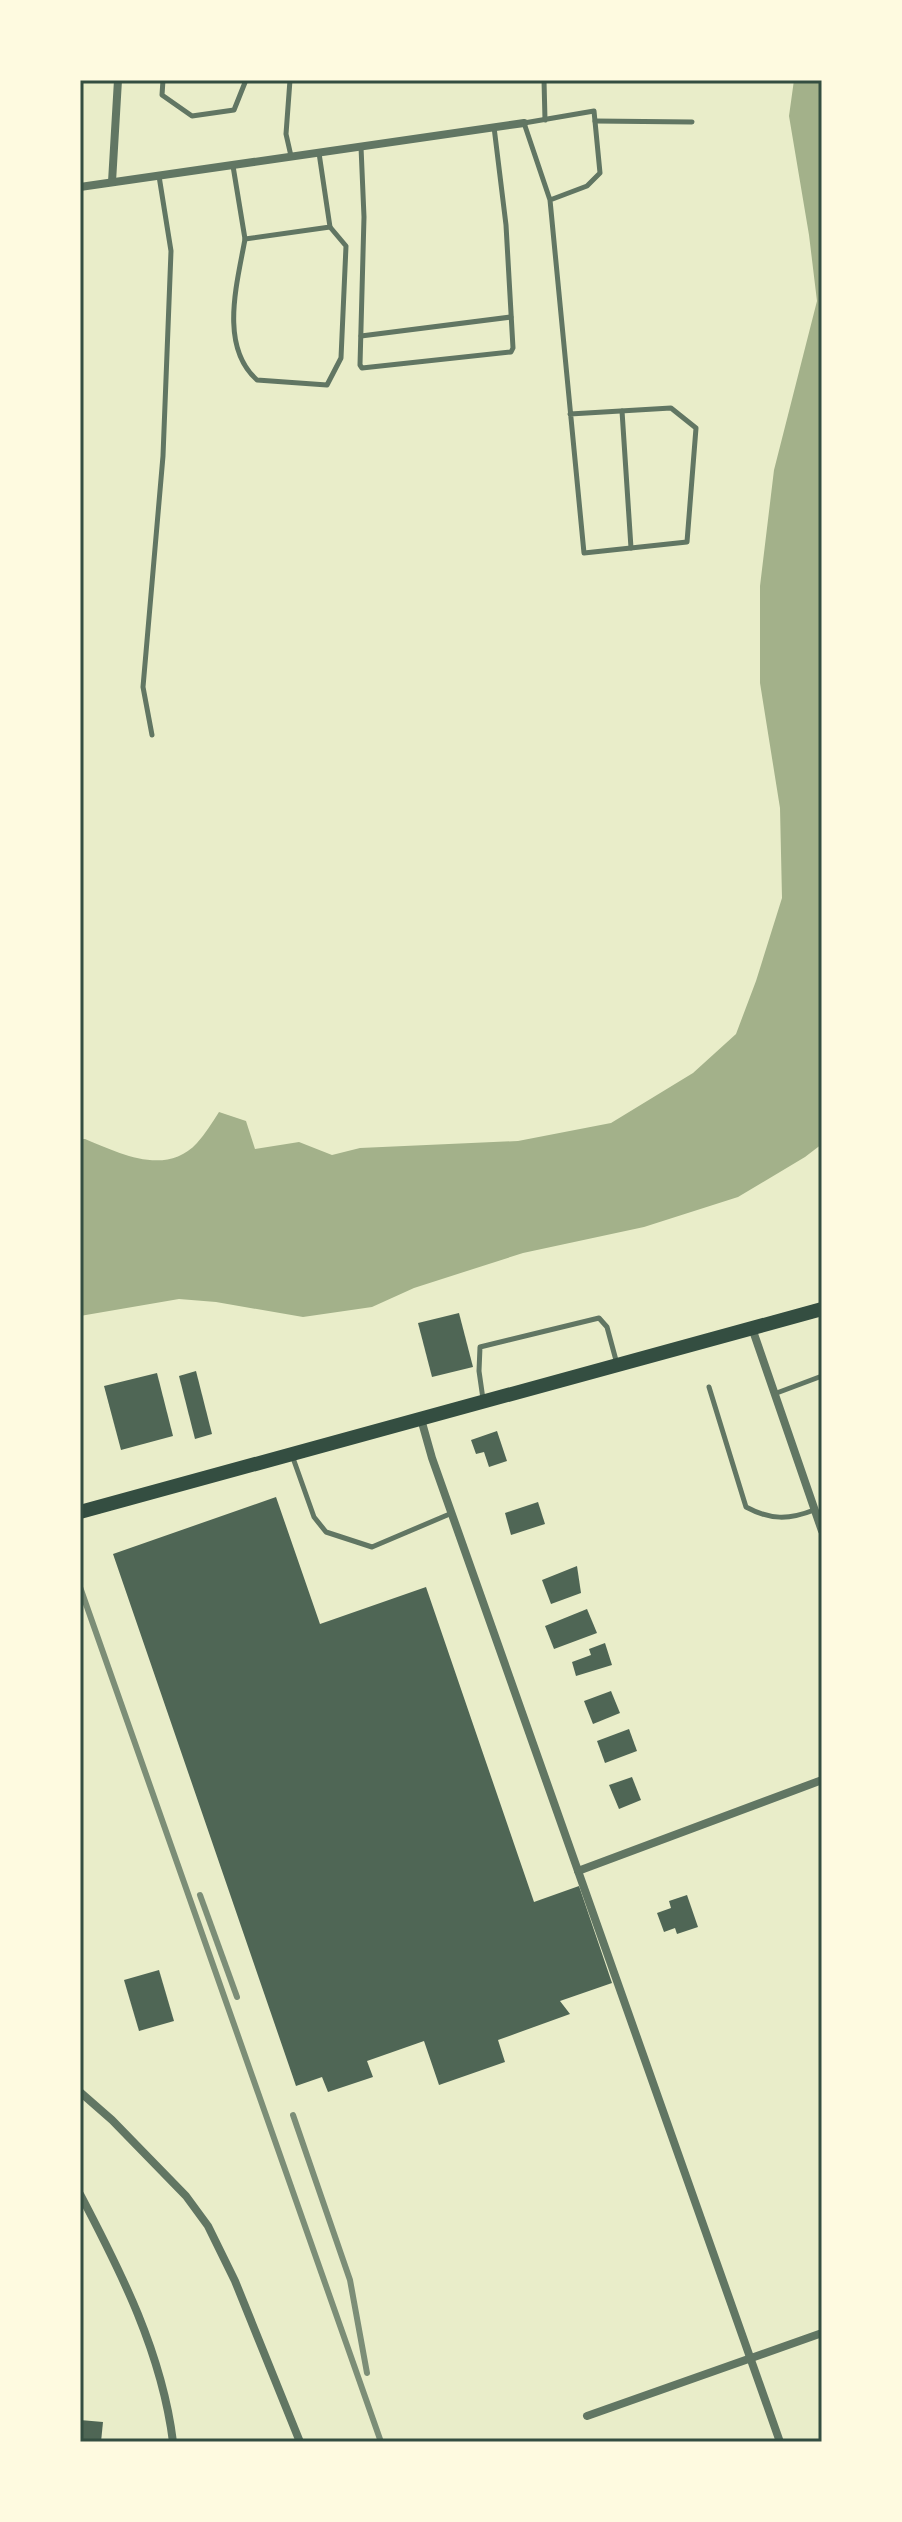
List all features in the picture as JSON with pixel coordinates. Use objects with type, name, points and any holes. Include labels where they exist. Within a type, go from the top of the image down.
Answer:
[{"type":"main road","points":[[80,1512],[822,1309]]},
{"type":"street","points":[[112,182],[118,80]]},
{"type":"street","points":[[80,187],[524,123]]},
{"type":"street","points":[[752,1328],[822,1531]]},
{"type":"street","points":[[421,1419],[780,2442]]},
{"type":"street","points":[[578,1871],[822,1780]]},
{"type":"street","points":[[80,2092],[112,2120],[186,2196],[208,2226],[235,2281],[300,2442]]},
{"type":"street","points":[[80,2194],[124,2282],[148,2340],[168,2403],[173,2442]]},
{"type":"street","points":[[587,2416],[822,2333]]},
{"type":"lane","points":[[163,80],[162,95],[192,116],[234,110],[246,80]]},
{"type":"lane","points":[[290,80],[286,134],[291,156]]},
{"type":"lane","points":[[544,80],[545,120]]},
{"type":"lane","points":[[550,200],[587,186],[600,173],[594,111],[524,123],[550,200],[570,414],[584,553],[687,542],[696,428],[671,408],[570,414]]},
{"type":"lane","points":[[595,121],[692,122]]},
{"type":"lane","points":[[361,146],[364,170],[362,368],[511,352],[506,225],[494,127]]},
{"type":"lane","points":[[233,165],[245,239],[238,275],[234,328],[239,359],[257,380],[327,385],[336,373],[341,358],[346,246],[330,227],[319,152]]},
{"type":"lane","points":[[152,735],[143,687],[163,456],[171,251],[159,176]]},
{"type":"lane","points":[[245,239],[330,227]]},
{"type":"lane","points":[[361,336],[511,317]]},
{"type":"lane","points":[[622,411],[631,548]]},
{"type":"lane","points":[[483,1402],[480,1347],[599,1318],[607,1327],[618,1365]]},
{"type":"lane","points":[[774,1394],[822,1376]]},
{"type":"lane","points":[[709,1387],[746,1507],[762,1516],[792,1519],[815,1510]]},
{"type":"lane","points":[[291,1453],[314,1517],[326,1532],[372,1547],[452,1513]]},
{"type":"shaded area","points":[[794,80],[822,80],[822,1144],[738,1197],[644,1227],[523,1253],[414,1288],[372,1307],[303,1317],[179,1299],[80,1316],[80,1139],[142,1159],[171,1159],[197,1143],[219,1112],[246,1121],[255,1149],[299,1142],[332,1155],[360,1148],[518,1141],[611,1123],[693,1073],[736,1034],[782,898],[780,808],[760,683],[760,586],[774,470],[817,301],[789,116]]},
{"type":"building","points":[[459,1313],[473,1367],[432,1377],[418,1323]]},
{"type":"building","points":[[196,1371],[212,1434],[195,1439],[179,1376]]},
{"type":"building","points":[[157,1373],[173,1436],[121,1450],[104,1386]]},
{"type":"building","points":[[497,1431],[507,1461],[489,1467],[484,1452],[476,1454],[471,1440]]},
{"type":"building","points":[[276,1497],[320,1624],[426,1587],[534,1902],[579,1886],[612,1983],[560,2001],[570,2014],[498,2040],[505,2062],[439,2085],[424,2041],[367,2061],[373,2077],[328,2092],[322,2077],[296,2086],[113,1554]]},
{"type":"building","points":[[538,1502],[545,1524],[511,1535],[505,1513]]},
{"type":"building","points":[[577,1566],[581,1593],[551,1604],[542,1580]]},
{"type":"building","points":[[587,1609],[597,1633],[554,1649],[545,1626]]},
{"type":"building","points":[[605,1643],[612,1665],[576,1676],[572,1662],[591,1655],[589,1649]]},
{"type":"building","points":[[611,1691],[620,1713],[593,1724],[584,1701]]},
{"type":"building","points":[[629,1729],[637,1751],[605,1763],[597,1741]]},
{"type":"building","points":[[632,1777],[641,1800],[619,1809],[609,1785]]},
{"type":"building","points":[[687,1895],[698,1927],[677,1934],[675,1928],[664,1932],[657,1913],[671,1908],[669,1901]]},
{"type":"building","points":[[159,1970],[174,2021],[139,2031],[124,1980]]},
{"type":"building","points":[[80,2420],[103,2422],[101,2442],[80,2442]]},
{"type":"railway","points":[[80,1587],[381,2442]]},
{"type":"railway","points":[[200,1895],[237,1997]]},
{"type":"railway","points":[[293,2115],[350,2280],[367,2373]]}]
